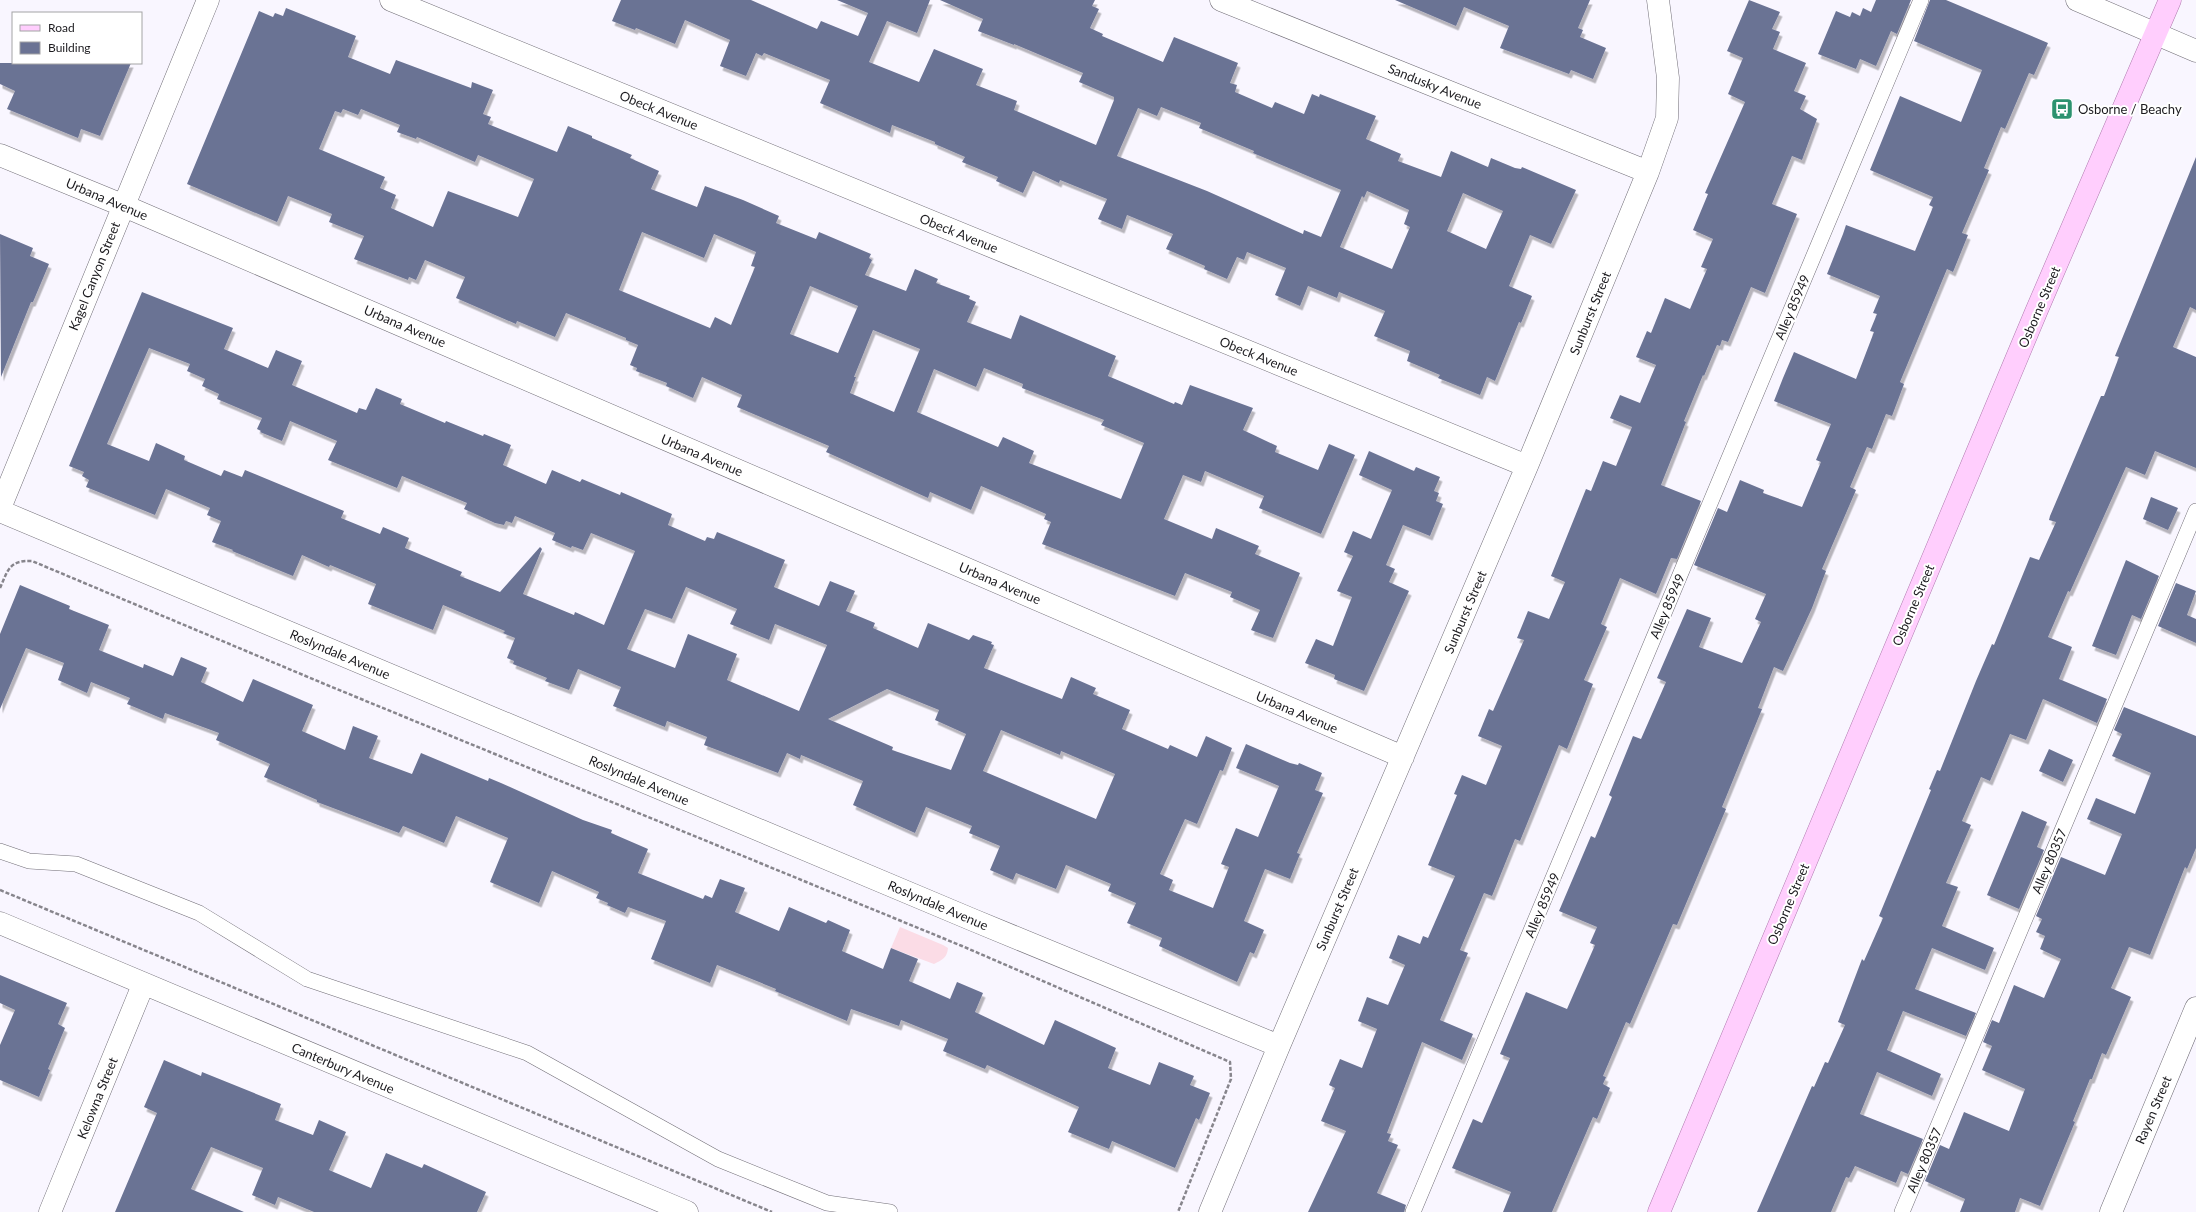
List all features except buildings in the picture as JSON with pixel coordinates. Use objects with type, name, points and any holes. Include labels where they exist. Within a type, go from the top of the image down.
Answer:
[{"type":"main road","name":"Osborne Street","points":[[1659,1212],[2036,312],[2170,0]]},
{"type":"street","name":"Kagel Canyon Street","points":[[0,508],[122,204],[208,0]]},
{"type":"street","name":"Obeck Avenue","points":[[391,0],[1527,466]]},
{"type":"street","name":"Sandusky Avenue","points":[[1221,0],[1648,172]]},
{"type":"street","name":"Sunburst Street","points":[[1210,1212],[1279,1046],[1527,466],[1648,172],[1667,118],[1668,78],[1658,0]]},
{"type":"street","points":[[2077,0],[2196,51]]},
{"type":"street","name":"Urbana Avenue","points":[[0,155],[122,204],[1403,757]]},
{"type":"street","name":"Roslyndale Avenue","points":[[0,511],[973,920],[1279,1046]]},
{"type":"street","name":"Canterbury Avenue","points":[[0,923],[143,985],[687,1212]]},
{"type":"street","name":"Kelowna Street","points":[[50,1212],[143,985]]},
{"type":"street","name":"Rayen Street","points":[[2111,1212],[2196,1008]]},
{"type":"lane","name":"Alley 85949","points":[[1413,1212],[1921,0]]},
{"type":"lane","name":"Alley 80357","points":[[1902,1212],[2196,511]]},
{"type":"lane","points":[[0,851],[29,861],[76,864],[199,913],[307,979],[527,1053],[718,1159],[828,1203],[890,1212]]},
{"type":"path","points":[[0,588],[9,568],[20,560],[32,561],[349,694],[962,946],[1230,1062],[1232,1079],[1178,1212]]},
{"type":"path","points":[[0,890],[772,1212]]},
{"type":"shaded area","points":[[900,927],[948,948],[945,956],[942,960],[934,964],[891,948]]},
{"type":"place","name":"Osborne / Beachy","points":[[2062,109]]}]
